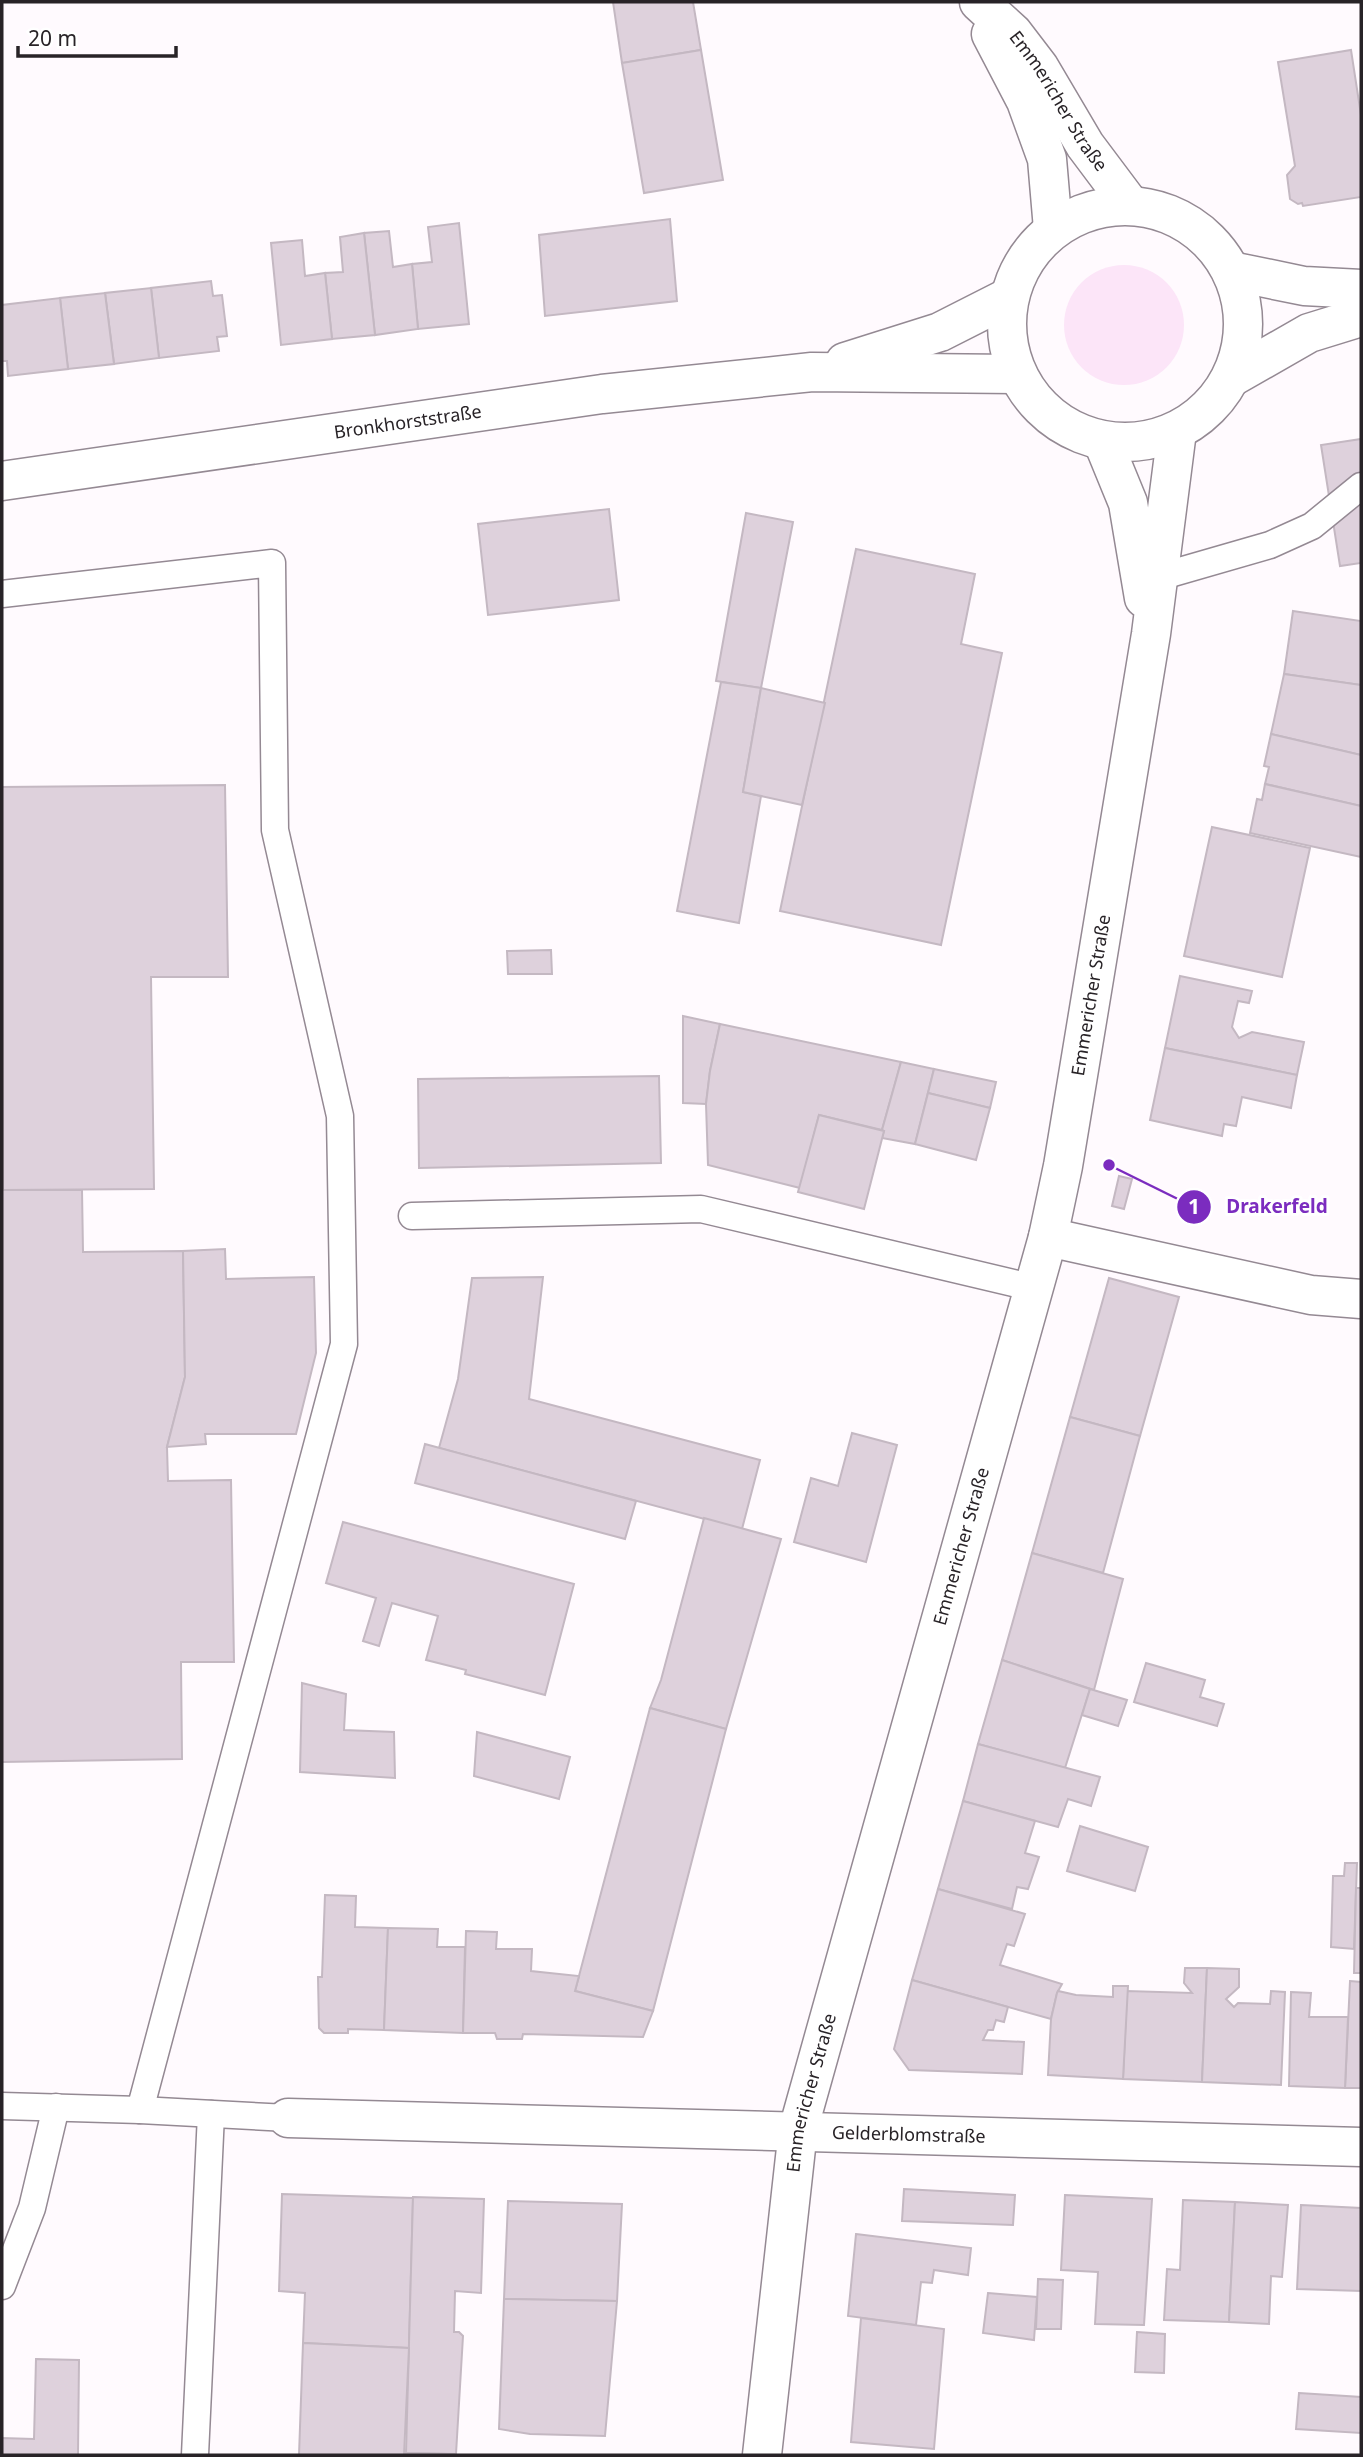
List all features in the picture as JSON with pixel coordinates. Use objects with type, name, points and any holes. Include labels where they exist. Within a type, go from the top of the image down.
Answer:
[{"type":"main road","name":"Emmericher Straße","points":[[972,2],[1026,101],[1047,159],[1053,229]]},
{"type":"main road","name":"Emmericher Straße","points":[[979,2],[1013,33],[1039,66],[1085,145],[1129,205]]},
{"type":"main road","points":[[1129,205],[1161,211],[1189,225],[1213,245],[1231,271],[1242,305],[1242,342],[1231,377],[1209,408],[1177,431],[1141,442],[1103,442],[1067,429],[1037,405],[1016,374],[1006,336],[1009,297],[1025,259],[1053,229],[1089,211],[1129,205]]},
{"type":"main road","points":[[1231,271],[1304,286],[1361,289]]},
{"type":"main road","name":"Bronkhorststraße","points":[[812,372],[940,331],[1009,297]]},
{"type":"main road","points":[[1231,377],[1309,333],[1361,317]]},
{"type":"main road","name":"Bronkhorststraße","points":[[2,481],[602,394],[812,372],[1016,374]]},
{"type":"main road","name":"Emmericher Straße","points":[[762,2455],[798,2130],[1034,1288],[1063,1166],[1151,634],[1177,431]]},
{"type":"main road","name":"Emmericher Straße","points":[[1103,442],[1128,503],[1151,634]]},
{"type":"main road","points":[[1048,1237],[1311,1295],[1361,1299]]},
{"type":"main road","name":"Gelderblomstraße","points":[[288,2118],[1361,2147]]},
{"type":"lane","points":[[1159,576],[1270,545],[1312,526],[1361,486]]},
{"type":"lane","points":[[2,594],[272,563],[275,830],[340,1116],[344,1344],[140,2110]]},
{"type":"lane","points":[[412,1216],[701,1209],[1034,1288]]},
{"type":"lane","points":[[2,2106],[288,2118]]},
{"type":"lane","points":[[2,2286],[32,2208],[56,2108]]},
{"type":"lane","points":[[195,2455],[211,2114]]},
{"type":"shaded area","points":[[1124,265],[1147,269],[1167,282],[1180,302],[1184,325],[1180,348],[1167,368],[1147,381],[1124,385],[1101,381],[1081,368],[1068,348],[1064,325],[1068,302],[1081,282],[1101,269]]},
{"type":"building","points":[[613,2],[693,2],[701,50],[622,63]]},
{"type":"building","points":[[701,50],[723,180],[644,193],[622,63]]},
{"type":"building","points":[[1351,50],[1361,115],[1361,197],[1303,206],[1302,203],[1298,204],[1290,199],[1287,175],[1295,166],[1278,62]]},
{"type":"building","points":[[670,219],[677,301],[545,316],[539,235]]},
{"type":"building","points":[[459,223],[469,324],[418,329],[412,264],[432,262],[428,227]]},
{"type":"building","points":[[389,231],[393,267],[412,264],[418,329],[375,335],[364,233]]},
{"type":"building","points":[[364,233],[375,335],[332,339],[325,273],[343,272],[340,237]]},
{"type":"building","points":[[302,240],[305,276],[325,273],[332,339],[281,345],[271,243]]},
{"type":"building","points":[[211,281],[213,296],[222,295],[227,336],[217,337],[219,351],[159,358],[151,288]]},
{"type":"building","points":[[151,288],[159,358],[114,364],[105,293]]},
{"type":"building","points":[[105,293],[114,364],[68,369],[60,298]]},
{"type":"building","points":[[60,298],[68,369],[8,376],[7,361],[2,361],[2,305]]},
{"type":"building","points":[[1361,439],[1361,563],[1340,566],[1321,445]]},
{"type":"building","points":[[609,509],[619,600],[488,615],[478,524]]},
{"type":"building","points":[[746,513],[793,522],[761,688],[716,681]]},
{"type":"building","points":[[856,549],[975,574],[961,644],[1002,653],[941,945],[780,911]]},
{"type":"building","points":[[1293,611],[1361,621],[1361,685],[1284,674]]},
{"type":"building","points":[[1284,674],[1361,685],[1361,755],[1271,734]]},
{"type":"building","points":[[721,682],[761,688],[743,792],[761,796],[739,923],[677,911]]},
{"type":"building","points":[[761,688],[825,703],[802,805],[743,792]]},
{"type":"building","points":[[1271,734],[1361,755],[1361,806],[1265,784],[1269,767],[1264,766]]},
{"type":"building","points":[[1265,784],[1361,806],[1361,857],[1250,833],[1257,799],[1262,800]]},
{"type":"building","points":[[225,785],[228,977],[151,977],[154,1189],[3,1190],[2,787]]},
{"type":"building","points":[[1212,827],[1310,848],[1282,977],[1184,956]]},
{"type":"building","points":[[551,950],[552,974],[508,974],[507,951]]},
{"type":"building","points":[[1180,976],[1252,991],[1249,1003],[1238,1001],[1232,1027],[1239,1038],[1252,1032],[1304,1042],[1297,1075],[1165,1048]]},
{"type":"building","points":[[683,1016],[720,1024],[706,1104],[683,1103]]},
{"type":"building","points":[[720,1024],[901,1062],[882,1130],[819,1115],[800,1188],[708,1165],[706,1104]]},
{"type":"building","points":[[1165,1048],[1297,1075],[1291,1108],[1242,1097],[1236,1126],[1224,1124],[1222,1136],[1150,1120]]},
{"type":"building","points":[[901,1062],[934,1069],[915,1144],[882,1138]]},
{"type":"building","points":[[934,1069],[996,1082],[990,1108],[928,1093]]},
{"type":"building","points":[[2,1074],[3,1190],[82,1190],[83,1252],[183,1251],[185,1377],[167,1447],[168,1481],[231,1480],[234,1662],[181,1662],[182,1759],[2,1762]]},
{"type":"building","points":[[659,1076],[661,1163],[419,1168],[418,1079]]},
{"type":"building","points":[[928,1093],[990,1108],[976,1160],[915,1144]]},
{"type":"building","points":[[819,1115],[884,1131],[864,1209],[798,1192]]},
{"type":"building","points":[[1119,1176],[1132,1179],[1124,1209],[1112,1206]]},
{"type":"building","points":[[225,1249],[226,1279],[314,1277],[316,1353],[296,1434],[205,1434],[206,1444],[167,1447],[185,1377],[183,1251]]},
{"type":"building","points":[[543,1277],[529,1399],[760,1460],[742,1529],[439,1448],[458,1379],[472,1278]]},
{"type":"building","points":[[1109,1278],[1179,1297],[1140,1436],[1070,1417]]},
{"type":"building","points":[[1070,1417],[1140,1436],[1103,1573],[1032,1553]]},
{"type":"building","points":[[852,1433],[897,1445],[866,1562],[794,1542],[811,1478],[838,1486]]},
{"type":"building","points":[[425,1444],[636,1501],[625,1539],[415,1483]]},
{"type":"building","points":[[704,1518],[781,1539],[726,1729],[650,1708],[661,1680]]},
{"type":"building","points":[[343,1522],[574,1584],[545,1695],[465,1674],[466,1670],[426,1660],[438,1616],[392,1603],[379,1646],[363,1641],[376,1598],[326,1583]]},
{"type":"building","points":[[1032,1553],[1123,1579],[1094,1690],[1002,1660]]},
{"type":"building","points":[[1002,1660],[1090,1689],[1065,1768],[978,1744]]},
{"type":"building","points":[[1146,1663],[1205,1680],[1200,1697],[1224,1704],[1217,1726],[1134,1702]]},
{"type":"building","points":[[302,1683],[346,1694],[344,1730],[394,1732],[395,1778],[300,1772]]},
{"type":"building","points":[[1090,1689],[1127,1700],[1118,1726],[1082,1715]]},
{"type":"building","points":[[650,1708],[726,1729],[653,2011],[575,1991]]},
{"type":"building","points":[[477,1732],[570,1757],[559,1799],[474,1776]]},
{"type":"building","points":[[978,1744],[1100,1777],[1091,1806],[1068,1799],[1058,1827],[963,1801]]},
{"type":"building","points":[[963,1801],[1035,1821],[1025,1853],[1039,1857],[1028,1889],[1017,1887],[1012,1909],[938,1889]]},
{"type":"building","points":[[1080,1826],[1148,1847],[1135,1891],[1067,1871]]},
{"type":"building","points":[[1345,1863],[1357,1863],[1354,1949],[1331,1947],[1333,1876],[1344,1876]]},
{"type":"building","points":[[1356,1888],[1361,1888],[1361,1973],[1354,1973]]},
{"type":"building","points":[[938,1889],[1025,1914],[1014,1946],[1007,1944],[1000,1965],[1062,1984],[1051,2019],[912,1980]]},
{"type":"building","points":[[325,1895],[356,1896],[355,1927],[388,1928],[384,2030],[348,2029],[348,2033],[324,2033],[319,2028],[318,1977],[322,1977]]},
{"type":"building","points":[[388,1928],[438,1929],[437,1947],[465,1947],[463,2033],[384,2030]]},
{"type":"building","points":[[466,1931],[497,1932],[496,1949],[532,1949],[531,1971],[579,1976],[575,1991],[653,2011],[643,2037],[523,2034],[522,2039],[497,2039],[495,2033],[463,2033]]},
{"type":"building","points":[[1185,1968],[1207,1968],[1202,2082],[1123,2079],[1127,1991],[1192,1993],[1184,1983]]},
{"type":"building","points":[[1207,1968],[1239,1969],[1239,1987],[1226,1999],[1234,2007],[1238,2003],[1270,2004],[1271,1991],[1285,1992],[1281,2085],[1202,2082]]},
{"type":"building","points":[[912,1980],[1008,2007],[1004,2022],[996,2020],[993,2030],[988,2030],[983,2040],[1024,2042],[1022,2074],[909,2070],[894,2049]]},
{"type":"building","points":[[1350,1981],[1361,1982],[1361,2088],[1345,2088]]},
{"type":"building","points":[[1113,1986],[1128,1986],[1123,2079],[1048,2075],[1051,2019],[1058,1991],[1113,1997]]},
{"type":"building","points":[[1291,1992],[1311,1993],[1309,2017],[1348,2017],[1345,2088],[1289,2086]]},
{"type":"building","points":[[904,2189],[1015,2195],[1013,2225],[902,2221]]},
{"type":"building","points":[[282,2194],[413,2198],[409,2348],[303,2343],[305,2293],[279,2291]]},
{"type":"building","points":[[1065,2195],[1152,2199],[1144,2325],[1095,2324],[1098,2272],[1061,2270]]},
{"type":"building","points":[[413,2197],[484,2199],[481,2293],[455,2291],[454,2332],[463,2336],[456,2454],[406,2453]]},
{"type":"building","points":[[1183,2200],[1235,2202],[1229,2322],[1164,2320],[1167,2269],[1180,2270]]},
{"type":"building","points":[[508,2201],[622,2204],[617,2301],[504,2299]]},
{"type":"building","points":[[1235,2202],[1288,2205],[1282,2277],[1271,2276],[1269,2324],[1229,2322]]},
{"type":"building","points":[[1301,2205],[1361,2208],[1361,2291],[1297,2289]]},
{"type":"building","points":[[856,2234],[971,2248],[968,2275],[934,2270],[932,2283],[921,2282],[916,2325],[848,2316]]},
{"type":"building","points":[[1038,2279],[1063,2280],[1061,2329],[1036,2329]]},
{"type":"building","points":[[988,2293],[1037,2297],[1034,2340],[983,2333]]},
{"type":"building","points":[[504,2299],[617,2301],[605,2436],[530,2434],[499,2429]]},
{"type":"building","points":[[861,2318],[944,2329],[934,2449],[851,2442]]},
{"type":"building","points":[[1137,2332],[1165,2334],[1164,2373],[1135,2372]]},
{"type":"building","points":[[303,2343],[409,2348],[404,2455],[299,2455]]},
{"type":"building","points":[[36,2359],[79,2360],[78,2455],[2,2455],[2,2438],[34,2439]]},
{"type":"building","points":[[1299,2393],[1361,2397],[1361,2433],[1296,2429]]},
{"type":"building","points":[[447,2454],[447,2455],[406,2455]]},
{"type":"place","name":"Drakerfeld","points":[[1109,1165]]}]
